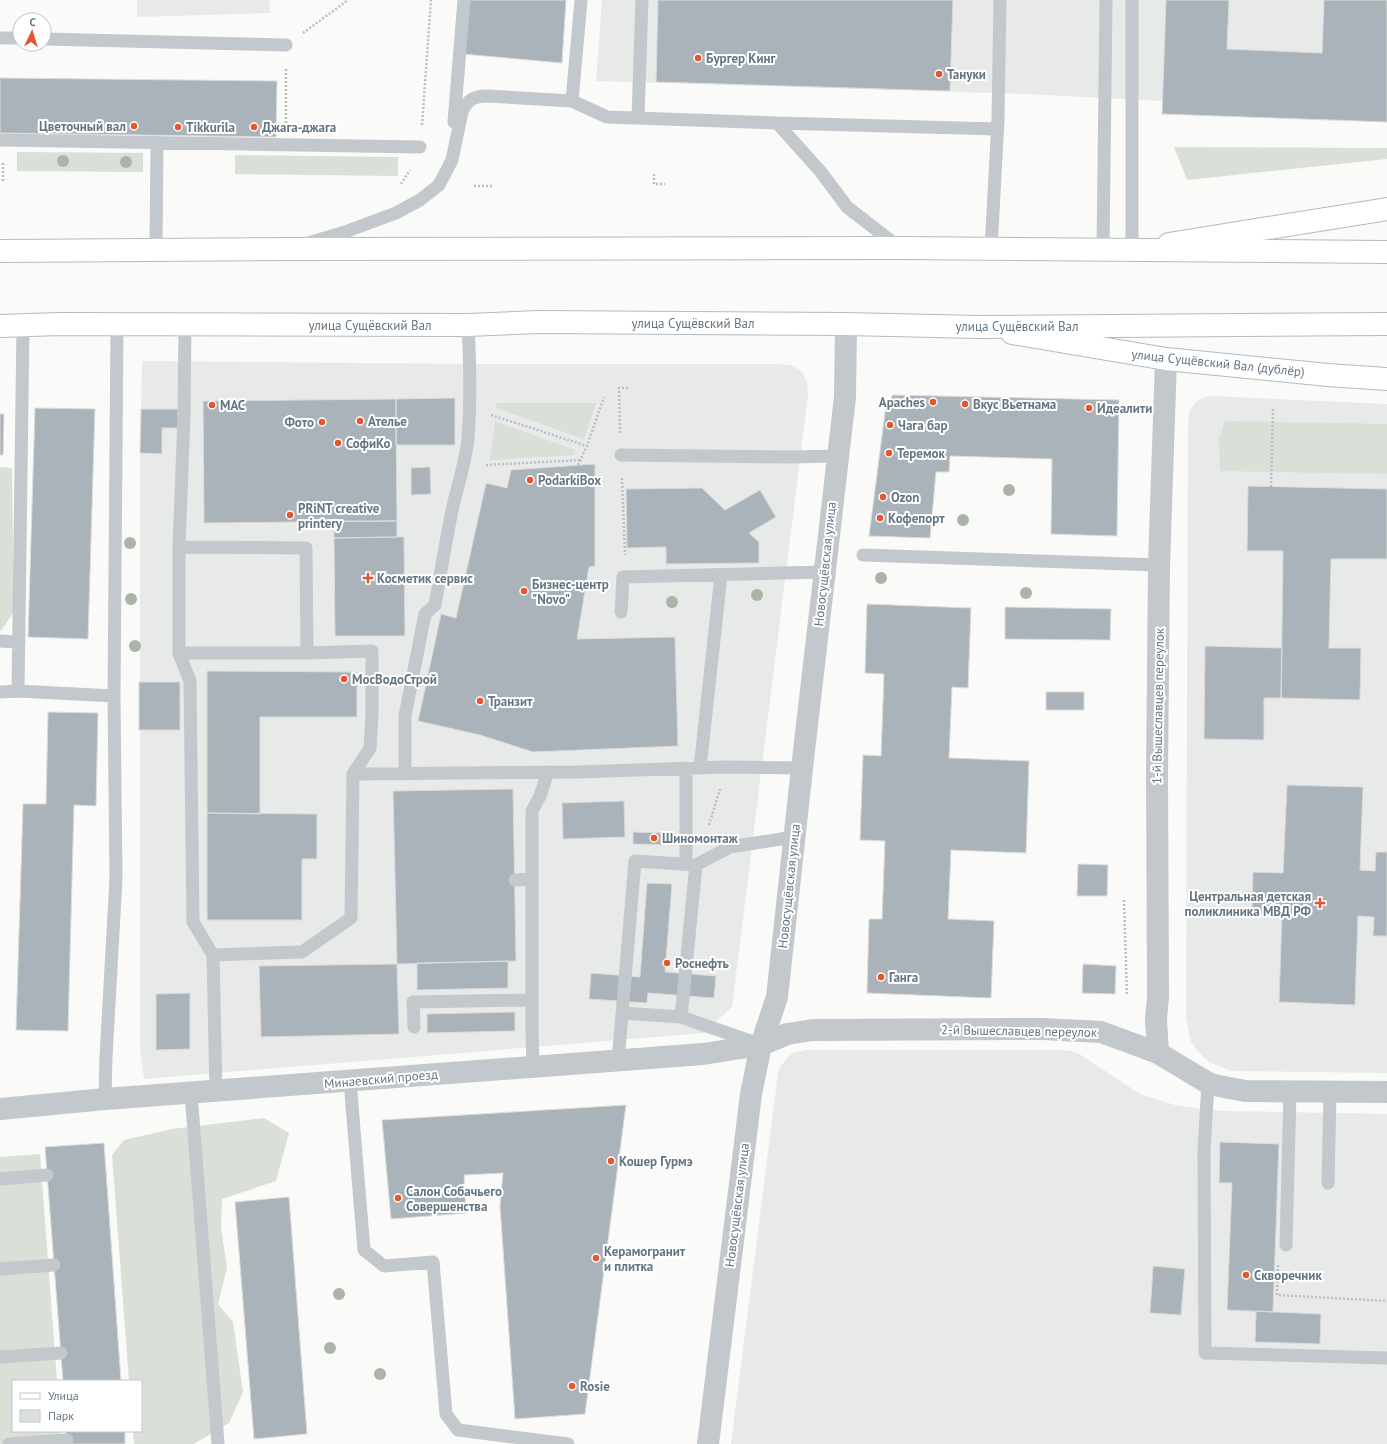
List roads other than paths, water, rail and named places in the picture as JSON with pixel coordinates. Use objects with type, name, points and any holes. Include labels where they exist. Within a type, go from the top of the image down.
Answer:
[{"type":"main road","points":[[1132,250],[1387,209]]},
{"type":"main road","points":[[0,250],[900,248],[1387,252]]},
{"type":"main road","name":"улица Сущёвский Вал","points":[[0,326],[117,324],[468,325],[538,322],[846,324],[979,327],[1387,324]]},
{"type":"main road","name":"улица Сущёвский Вал (дублёр)","points":[[979,327],[1166,359],[1328,375],[1387,379]]},
{"type":"street","name":"Новосущёвская улица","points":[[708,1444],[751,1094],[761,1045],[777,997],[845,397],[846,324]]},
{"type":"street","name":"1-й Вышеславцев переулок","points":[[1158,1053],[1156,1020],[1158,996],[1157,774],[1159,566],[1166,359]]},
{"type":"street","name":"2-й Вышеславцев переулок","points":[[761,1045],[787,1034],[813,1030],[1043,1029],[1102,1032],[1158,1053],[1208,1083],[1219,1086],[1245,1091],[1387,1092]]},
{"type":"street","name":"Минаевский проезд","points":[[0,1109],[703,1054],[761,1045]]},
{"type":"lane","points":[[452,160],[464,0]]},
{"type":"lane","points":[[572,101],[580,0]]},
{"type":"lane","points":[[638,118],[642,0]]},
{"type":"lane","points":[[991,249],[997,129],[1000,0]]},
{"type":"lane","points":[[1103,249],[1106,0]]},
{"type":"lane","points":[[1132,0],[1132,250]]},
{"type":"lane","points":[[0,38],[12,38]]},
{"type":"lane","points":[[52,39],[286,45]]},
{"type":"lane","points":[[287,249],[342,233],[396,213],[420,200],[439,185],[452,160],[462,112],[465,105],[471,99],[478,96],[572,101],[607,117],[997,129]]},
{"type":"lane","points":[[777,123],[821,172],[847,207],[900,248]]},
{"type":"lane","points":[[0,140],[420,147]]},
{"type":"lane","points":[[156,249],[157,143]]},
{"type":"lane","points":[[105,1100],[116,879],[114,696],[117,324]]},
{"type":"lane","points":[[186,324],[179,547],[179,653],[190,681],[193,922],[213,955],[216,1091]]},
{"type":"lane","points":[[18,691],[23,325]]},
{"type":"lane","points":[[405,774],[405,716],[425,614],[435,605],[452,511],[459,478],[465,461],[468,438],[470,382],[468,325]]},
{"type":"lane","points":[[621,455],[792,457],[838,456]]},
{"type":"lane","points":[[179,547],[306,548],[307,653]]},
{"type":"lane","points":[[863,555],[1159,566]]},
{"type":"lane","points":[[621,612],[623,577],[825,572]]},
{"type":"lane","points":[[700,768],[721,575]]},
{"type":"lane","points":[[0,641],[18,642]]},
{"type":"lane","points":[[179,653],[307,653],[372,651],[372,715],[370,748],[353,774],[351,918],[302,952],[213,955]]},
{"type":"lane","points":[[0,692],[18,691],[114,696]]},
{"type":"lane","points":[[353,774],[578,772],[724,767],[802,768]]},
{"type":"lane","points":[[681,1017],[691,865],[686,768]]},
{"type":"lane","points":[[533,1067],[532,811],[540,796],[548,772]]},
{"type":"lane","points":[[618,1061],[635,861],[691,865],[730,847],[794,837]]},
{"type":"lane","points":[[514,880],[532,880]]},
{"type":"lane","points":[[414,1027],[414,1002],[532,1000]]},
{"type":"lane","points":[[622,1013],[681,1017],[761,1045]]},
{"type":"lane","points":[[350,1081],[364,1250],[384,1266],[433,1262],[446,1414],[458,1430],[568,1444]]},
{"type":"lane","points":[[1208,1083],[1204,1152],[1205,1353],[1387,1358]]},
{"type":"lane","points":[[1286,1245],[1290,1092]]},
{"type":"lane","points":[[1328,1183],[1330,1092]]},
{"type":"lane","points":[[191,1093],[218,1444]]},
{"type":"lane","points":[[0,1179],[47,1175]]},
{"type":"lane","points":[[0,1269],[54,1265]]},
{"type":"lane","points":[[0,1357],[60,1353]]},
{"type":"lane","points":[[9,1444],[67,1440]]},
{"type":"place","name":"Бургер Кинг","points":[[698,58]]},
{"type":"place","name":"Тануки","points":[[939,74]]},
{"type":"place","name":"Цветочный вал","points":[[134,126]]},
{"type":"place","name":"Tikkurila","points":[[178,127]]},
{"type":"place","name":"Джага-джага","points":[[254,127]]},
{"type":"place","name":"Apaches","points":[[933,402]]},
{"type":"place","name":"Вкус Вьетнама","points":[[965,404]]},
{"type":"place","name":"MAC","points":[[212,405]]},
{"type":"place","name":"Идеалити","points":[[1089,408]]},
{"type":"place","name":"Ателье","points":[[360,421]]},
{"type":"place","name":"Фото","points":[[322,422]]},
{"type":"place","name":"Чага бар","points":[[890,425]]},
{"type":"place","name":"СофиКо","points":[[338,443]]},
{"type":"place","name":"Теремок","points":[[889,453]]},
{"type":"place","name":"PodarkiBox","points":[[530,480]]},
{"type":"place","name":"Ozon","points":[[883,497]]},
{"type":"place","name":"PRiNT creative printery","points":[[290,515]]},
{"type":"place","name":"Кофепорт","points":[[880,518]]},
{"type":"place","name":"Косметик сервис","points":[[368,578]]},
{"type":"place","name":"Бизнес-центр \"Novo\"","points":[[524,591]]},
{"type":"place","name":"МосВодоСтрой","points":[[344,679]]},
{"type":"place","name":"Транзит","points":[[480,701]]},
{"type":"place","name":"Шиномонтаж","points":[[654,838]]},
{"type":"place","name":"Центральная детская поликлиника МВД РФ","points":[[1320,903]]},
{"type":"place","name":"Роснефть","points":[[667,963]]},
{"type":"place","name":"Ганга","points":[[881,977]]},
{"type":"place","name":"Кошер Гурмэ","points":[[611,1161]]},
{"type":"place","name":"Салон Собачьего Совершенства","points":[[398,1198]]},
{"type":"place","name":"Керамогранит и плитка","points":[[596,1258]]},
{"type":"place","name":"Скворечник","points":[[1246,1275]]},
{"type":"place","name":"Rosie","points":[[572,1386]]}]
